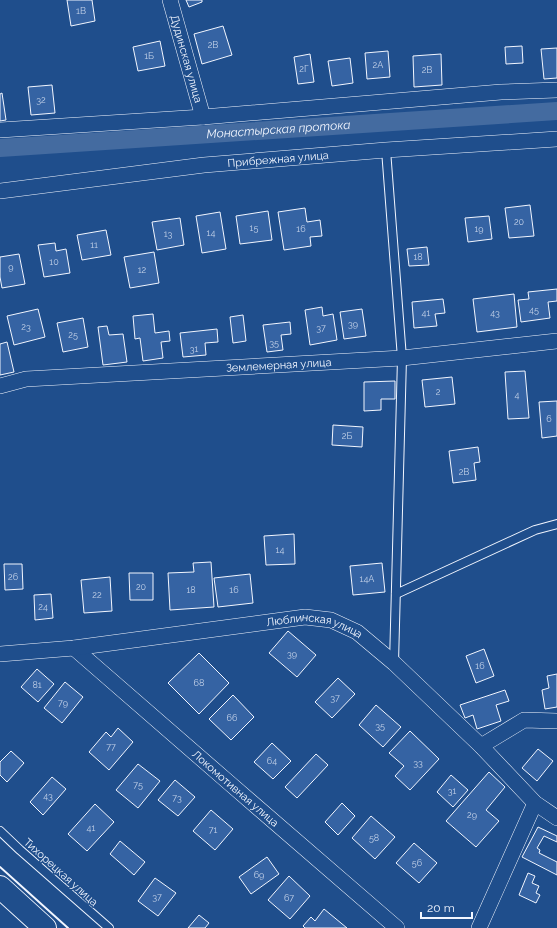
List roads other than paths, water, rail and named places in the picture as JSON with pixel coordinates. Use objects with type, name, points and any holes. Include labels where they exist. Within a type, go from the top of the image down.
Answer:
[{"type":"main road","points":[[0,887],[45,928]]},
{"type":"street","name":"Дудинская улица","points":[[170,0],[203,117]]},
{"type":"street","points":[[0,130],[203,117],[493,93],[557,90]]},
{"type":"street","name":"Прибрежная улица","points":[[0,191],[204,164],[557,139]]},
{"type":"street","name":"Землемерная улица","points":[[0,386],[26,379],[402,358],[557,341]]},
{"type":"street","name":"Люблинская улица","points":[[0,654],[74,648],[305,617],[331,620],[357,632],[394,663],[481,746],[535,803],[557,818]]},
{"type":"street","name":"Локомотивная улица","points":[[74,648],[397,928]]},
{"type":"street","points":[[481,746],[524,720],[557,721]]},
{"type":"street","points":[[479,928],[535,803]]},
{"type":"lane","points":[[386,150],[402,358],[394,663]]},
{"type":"lane","points":[[396,594],[535,530],[557,524]]},
{"type":"lane","name":"Тихорецкая улица","points":[[0,831],[108,928]]},
{"type":"waterway","name":"Монастырская протока","points":[[0,148],[557,111]]}]
